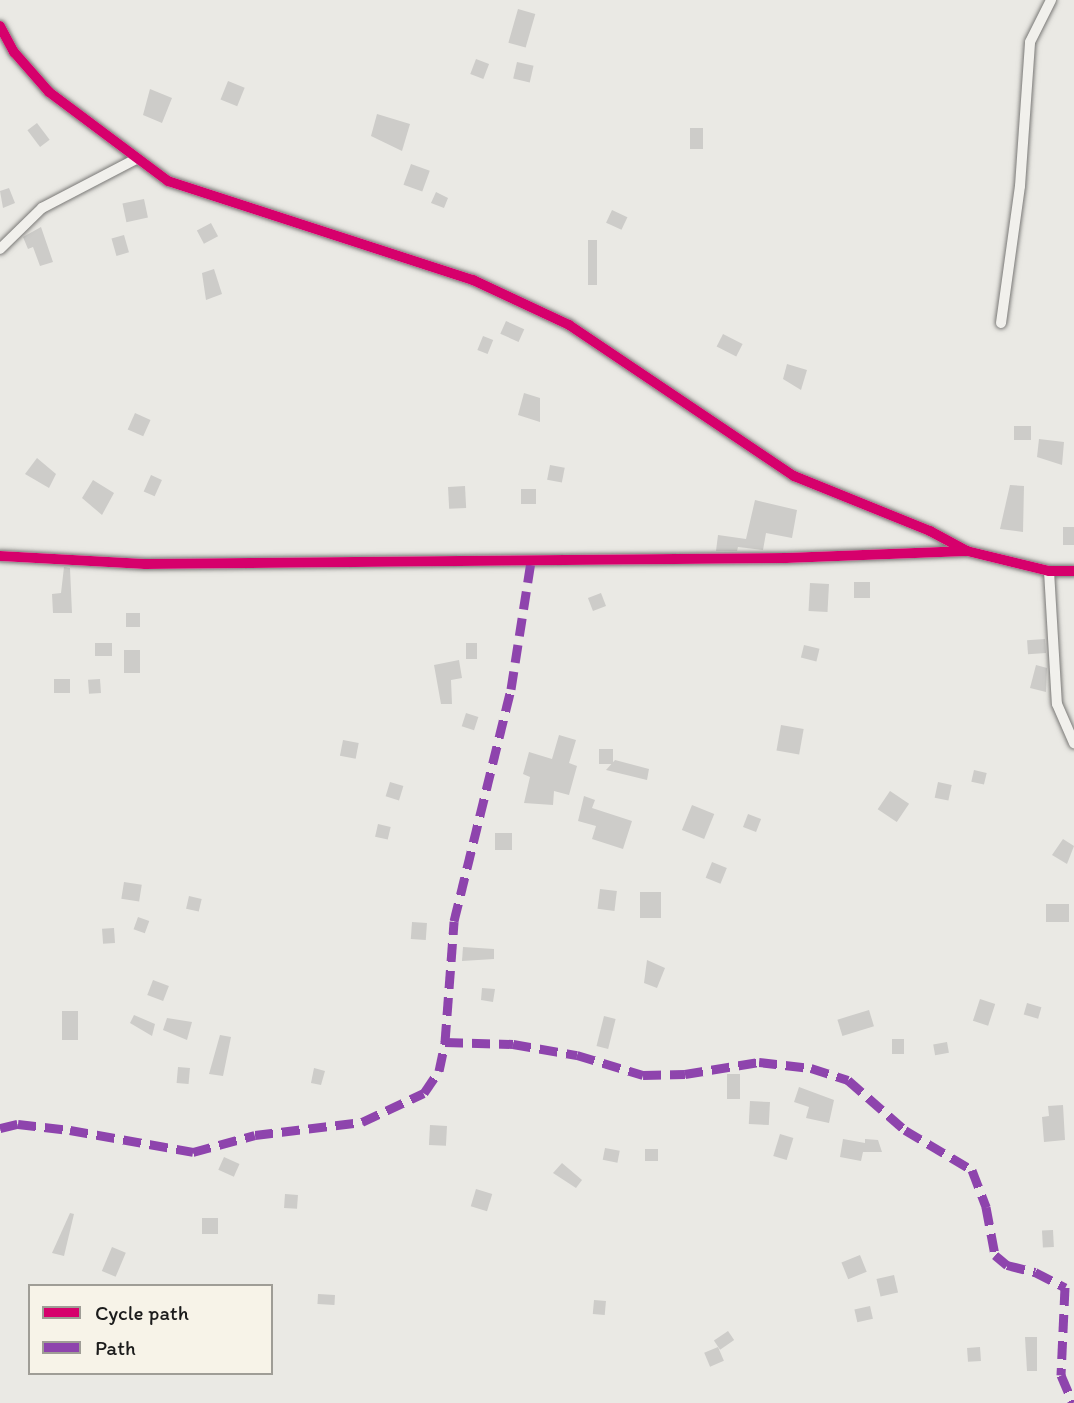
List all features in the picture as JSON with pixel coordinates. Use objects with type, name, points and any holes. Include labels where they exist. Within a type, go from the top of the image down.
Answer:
[{"type":"street","points":[[1002,323],[1020,186],[1030,42],[1051,0]]},
{"type":"street","points":[[0,26],[14,52],[49,92],[168,181],[473,280],[557,319],[794,476],[930,531],[967,551],[1049,571],[1074,571]]},
{"type":"street","points":[[0,249],[42,208],[136,159]]},
{"type":"street","points":[[0,556],[158,564],[800,558],[967,551]]},
{"type":"street","points":[[1049,571],[1057,704],[1074,743]]},
{"type":"building","points":[[518,9],[535,14],[526,48],[508,43]]},
{"type":"building","points":[[476,59],[489,64],[483,79],[470,74]]},
{"type":"building","points":[[517,62],[534,66],[530,82],[513,79]]},
{"type":"building","points":[[228,81],[245,88],[237,106],[221,100]]},
{"type":"building","points":[[150,89],[172,98],[162,123],[143,115]]},
{"type":"building","points":[[377,114],[410,124],[402,151],[371,136]]},
{"type":"building","points":[[37,123],[50,140],[40,147],[27,130]]},
{"type":"building","points":[[690,128],[703,128],[703,149],[690,149]]},
{"type":"building","points":[[411,164],[430,171],[422,192],[403,185]]},
{"type":"building","points":[[9,188],[15,203],[3,208],[0,191]]},
{"type":"building","points":[[436,192],[448,198],[444,208],[431,203]]},
{"type":"building","points":[[144,199],[148,218],[126,222],[122,204]]},
{"type":"building","points":[[612,210],[627,217],[621,230],[606,223]]},
{"type":"building","points":[[211,223],[218,236],[204,244],[197,231]]},
{"type":"building","points":[[41,227],[53,262],[40,266],[33,247],[28,249],[23,237]]},
{"type":"building","points":[[124,235],[129,252],[116,256],[112,239]]},
{"type":"building","points":[[588,240],[597,240],[597,285],[588,285]]},
{"type":"building","points":[[214,269],[222,294],[206,300],[202,273]]},
{"type":"building","points":[[506,321],[524,329],[519,342],[500,334]]},
{"type":"building","points":[[723,334],[743,344],[736,356],[717,346]]},
{"type":"building","points":[[483,336],[493,340],[488,354],[477,350]]},
{"type":"building","points":[[787,364],[807,370],[801,390],[783,379]]},
{"type":"building","points":[[524,393],[540,398],[540,422],[518,415]]},
{"type":"building","points":[[135,413],[151,420],[143,436],[128,429]]},
{"type":"building","points":[[1014,426],[1031,426],[1031,440],[1014,440]]},
{"type":"building","points":[[1039,439],[1064,442],[1062,465],[1037,457]]},
{"type":"building","points":[[37,458],[56,474],[49,488],[25,474]]},
{"type":"building","points":[[550,465],[565,468],[562,483],[547,480]]},
{"type":"building","points":[[151,475],[162,480],[155,496],[144,491]]},
{"type":"building","points":[[93,480],[114,493],[102,515],[82,498]]},
{"type":"building","points":[[1010,485],[1024,486],[1023,532],[1000,529]]},
{"type":"building","points":[[465,486],[466,508],[449,509],[448,487]]},
{"type":"building","points":[[521,489],[536,489],[536,504],[521,504]]},
{"type":"building","points":[[755,500],[797,510],[792,538],[766,533],[763,550],[738,547],[737,551],[716,551],[718,535],[746,539]]},
{"type":"building","points":[[1063,527],[1074,527],[1074,545],[1063,545]]},
{"type":"building","points":[[64,567],[70,568],[72,613],[53,613],[52,594],[61,593]]},
{"type":"building","points":[[854,582],[870,582],[870,598],[854,598]]},
{"type":"building","points":[[810,583],[829,584],[828,612],[809,611]]},
{"type":"building","points":[[601,593],[606,606],[593,611],[588,598]]},
{"type":"building","points":[[126,613],[140,613],[140,627],[126,627]]},
{"type":"building","points":[[1045,639],[1046,653],[1028,654],[1027,640]]},
{"type":"building","points":[[95,643],[112,643],[112,656],[95,656]]},
{"type":"building","points":[[466,643],[477,643],[477,659],[466,659]]},
{"type":"building","points":[[804,645],[820,649],[816,661],[801,658]]},
{"type":"building","points":[[124,650],[140,650],[140,673],[124,673]]},
{"type":"building","points":[[459,660],[462,678],[451,680],[452,704],[441,704],[434,665]]},
{"type":"building","points":[[1036,665],[1047,668],[1046,692],[1030,688]]},
{"type":"building","points":[[54,679],[70,679],[70,693],[54,693]]},
{"type":"building","points":[[100,679],[101,693],[89,694],[88,680]]},
{"type":"building","points":[[466,713],[478,717],[474,730],[462,726]]},
{"type":"building","points":[[781,725],[804,729],[799,755],[776,751]]},
{"type":"building","points":[[559,735],[576,740],[569,763],[577,766],[569,795],[554,791],[553,805],[524,803],[530,777],[523,774],[529,752],[552,759]]},
{"type":"building","points":[[343,740],[359,743],[356,759],[340,756]]},
{"type":"building","points":[[599,749],[613,749],[613,764],[599,764]]},
{"type":"building","points":[[615,760],[649,769],[647,780],[606,770]]},
{"type":"building","points":[[974,770],[987,773],[984,785],[971,782]]},
{"type":"building","points":[[390,782],[403,786],[399,800],[386,796]]},
{"type":"building","points":[[938,782],[952,785],[948,801],[935,798]]},
{"type":"building","points":[[890,791],[909,804],[897,822],[878,809]]},
{"type":"building","points":[[584,796],[595,800],[592,808],[632,821],[623,849],[592,839],[596,826],[578,821]]},
{"type":"building","points":[[692,805],[714,814],[704,839],[682,830]]},
{"type":"building","points":[[748,814],[761,819],[756,832],[743,827]]},
{"type":"building","points":[[378,824],[391,827],[388,840],[375,837]]},
{"type":"building","points":[[495,833],[512,833],[512,850],[495,850]]},
{"type":"building","points":[[1063,839],[1074,846],[1067,864],[1052,855]]},
{"type":"building","points":[[712,862],[727,868],[720,884],[706,878]]},
{"type":"building","points":[[124,882],[142,885],[139,902],[121,899]]},
{"type":"building","points":[[600,889],[617,891],[614,911],[598,909]]},
{"type":"building","points":[[640,892],[661,892],[661,918],[640,918]]},
{"type":"building","points":[[189,896],[202,899],[199,912],[186,909]]},
{"type":"building","points":[[1046,904],[1069,904],[1069,922],[1046,922]]},
{"type":"building","points":[[138,917],[149,921],[145,933],[134,929]]},
{"type":"building","points":[[412,922],[427,923],[426,940],[411,939]]},
{"type":"building","points":[[114,928],[115,943],[103,944],[102,929]]},
{"type":"building","points":[[463,947],[494,949],[494,959],[462,961]]},
{"type":"building","points":[[647,960],[665,968],[657,988],[644,983]]},
{"type":"building","points":[[153,980],[169,986],[163,1001],[147,995]]},
{"type":"building","points":[[482,988],[495,989],[493,1002],[481,1000]]},
{"type":"building","points":[[980,999],[995,1004],[988,1026],[973,1021]]},
{"type":"building","points":[[1027,1003],[1041,1007],[1038,1019],[1024,1015]]},
{"type":"building","points":[[869,1010],[874,1026],[842,1036],[837,1020]]},
{"type":"building","points":[[62,1011],[78,1011],[78,1040],[62,1040]]},
{"type":"building","points":[[134,1015],[155,1024],[152,1036],[130,1023]]},
{"type":"building","points":[[604,1016],[616,1019],[608,1049],[597,1046]]},
{"type":"building","points":[[167,1018],[192,1022],[187,1040],[163,1030]]},
{"type":"building","points":[[220,1035],[231,1037],[223,1076],[209,1074]]},
{"type":"building","points":[[892,1039],[904,1039],[904,1054],[892,1054]]},
{"type":"building","points":[[947,1042],[949,1053],[935,1055],[933,1044]]},
{"type":"building","points":[[178,1067],[190,1068],[189,1084],[177,1083]]},
{"type":"building","points":[[314,1068],[325,1071],[321,1085],[311,1083]]},
{"type":"building","points":[[727,1074],[740,1074],[740,1099],[727,1099]]},
{"type":"building","points":[[799,1087],[834,1100],[829,1123],[806,1118],[809,1107],[794,1102]]},
{"type":"building","points":[[750,1101],[770,1102],[769,1125],[749,1124]]},
{"type":"building","points":[[1063,1105],[1065,1140],[1044,1142],[1042,1117],[1049,1116],[1048,1106]]},
{"type":"building","points":[[430,1125],[447,1126],[446,1146],[429,1145]]},
{"type":"building","points":[[780,1134],[793,1138],[787,1160],[773,1156]]},
{"type":"building","points":[[843,1139],[865,1143],[865,1139],[878,1140],[882,1152],[863,1152],[861,1161],[840,1157]]},
{"type":"building","points":[[605,1148],[620,1151],[617,1163],[603,1160]]},
{"type":"building","points":[[645,1149],[658,1149],[658,1161],[645,1161]]},
{"type":"building","points":[[224,1157],[240,1164],[234,1177],[218,1170]]},
{"type":"building","points":[[562,1163],[582,1180],[576,1188],[553,1173]]},
{"type":"building","points":[[476,1189],[492,1194],[487,1211],[471,1206]]},
{"type":"building","points":[[285,1194],[298,1195],[297,1209],[284,1208]]},
{"type":"building","points":[[70,1213],[74,1214],[64,1256],[52,1253]]},
{"type":"building","points":[[202,1218],[218,1218],[218,1234],[202,1234]]},
{"type":"building","points":[[1053,1230],[1054,1247],[1043,1248],[1042,1231]]},
{"type":"building","points":[[112,1247],[126,1253],[116,1277],[102,1271]]},
{"type":"building","points":[[860,1255],[867,1272],[848,1279],[841,1262]]},
{"type":"building","points":[[894,1275],[898,1293],[881,1297],[876,1279]]},
{"type":"building","points":[[318,1294],[335,1295],[334,1305],[317,1304]]},
{"type":"building","points":[[594,1300],[606,1301],[605,1315],[593,1314]]},
{"type":"building","points":[[870,1306],[873,1319],[857,1322],[854,1310]]},
{"type":"building","points":[[728,1331],[734,1340],[720,1350],[714,1341]]},
{"type":"building","points":[[1025,1337],[1037,1337],[1037,1371],[1027,1371]]},
{"type":"building","points":[[718,1347],[724,1361],[710,1367],[704,1353]]},
{"type":"building","points":[[980,1347],[981,1361],[968,1362],[967,1348]]},
{"type":"marked path","points":[[0,1128],[18,1124],[70,1130],[193,1152],[255,1135],[362,1122],[424,1093],[439,1071],[445,1042],[454,921],[511,689],[531,561]]},
{"type":"marked path","points":[[445,1042],[513,1044],[577,1055],[643,1075],[685,1074],[759,1062],[811,1068],[848,1080],[905,1130],[972,1170],[986,1207],[995,1255],[1007,1265],[1035,1272],[1065,1287],[1061,1375],[1073,1403]]},
{"type":"cycle path","points":[[0,26],[14,52],[49,92],[168,181],[473,280],[569,325],[794,476],[930,531],[967,551],[1049,571],[1074,571]]},
{"type":"cycle path","points":[[0,556],[145,564],[786,558],[967,551]]}]
